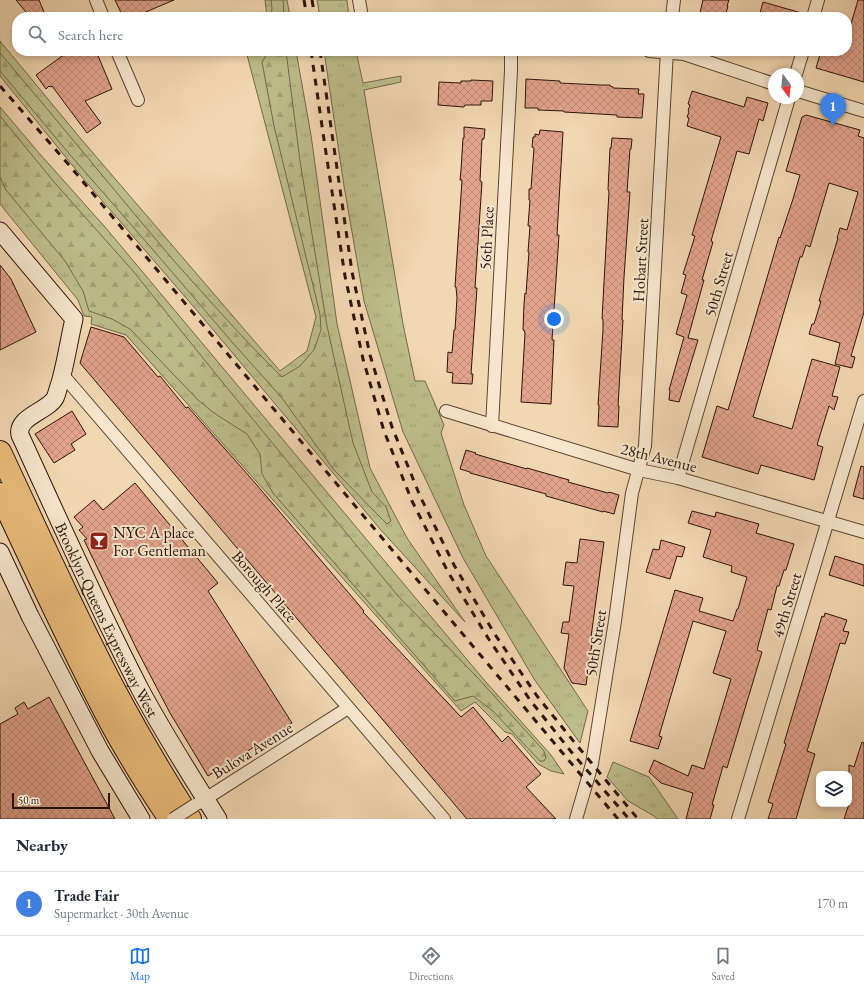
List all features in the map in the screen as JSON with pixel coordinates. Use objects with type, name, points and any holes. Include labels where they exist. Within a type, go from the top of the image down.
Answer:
[{"type":"highway","name":"Brooklyn-Queens Expressway West","points":[[0,452],[93,649],[154,762],[197,808]]},
{"type":"highway","points":[[0,494],[89,682],[124,746],[170,819]]},
{"type":"street","points":[[96,0],[101,12]]},
{"type":"street","points":[[359,0],[361,12]]},
{"type":"street","points":[[673,12],[674,0]]},
{"type":"street","points":[[814,12],[818,0]]},
{"type":"street","points":[[120,56],[138,100]]},
{"type":"street","name":"56th Place","points":[[492,426],[511,56]]},
{"type":"street","name":"Hobart Street","points":[[639,470],[645,446],[667,56]]},
{"type":"street","points":[[690,56],[768,82]]},
{"type":"street","points":[[798,68],[801,56]]},
{"type":"street","points":[[804,93],[864,111]]},
{"type":"street","name":"50th Street","points":[[678,478],[787,104]]},
{"type":"street","points":[[0,230],[74,319],[62,374]]},
{"type":"street","name":"Brooklyn-Queens Expressway West","points":[[62,374],[55,398],[49,404],[30,416],[20,428],[20,435],[109,626],[141,690],[172,745],[197,808],[218,819]]},
{"type":"street","name":"Borough Place","points":[[62,374],[444,819]]},
{"type":"street","name":"49th Street","points":[[738,819],[864,401]]},
{"type":"street","name":"28th Avenue","points":[[446,412],[639,470],[678,478],[864,532]]},
{"type":"street","name":"50th Street","points":[[576,819],[592,764],[615,622],[632,493],[639,470]]},
{"type":"street","points":[[0,552],[30,616],[100,751],[141,819]]},
{"type":"street","name":"Bulova Avenue","points":[[174,819],[197,808],[348,708]]},
{"type":"green space","points":[[265,0],[287,0],[289,12],[266,12]]},
{"type":"green space","points":[[271,0],[283,0],[284,12],[272,12]]},
{"type":"green space","points":[[317,0],[347,0],[348,12],[319,12]]},
{"type":"green space","points":[[0,41],[81,139],[280,371],[307,351],[316,317],[247,56],[297,56],[311,135],[337,324],[370,468],[407,538],[465,622],[380,529],[199,313],[81,176],[0,76]]},
{"type":"green space","points":[[0,53],[175,262],[241,335],[282,377],[300,366],[314,350],[321,330],[320,314],[274,126],[262,62],[266,56],[287,56],[300,161],[327,326],[353,443],[372,492],[386,507],[391,521],[387,524],[334,470],[282,398],[66,150],[0,71]]},
{"type":"green space","points":[[325,56],[357,56],[363,83],[401,76],[401,82],[364,90],[403,324],[415,381],[425,381],[444,425],[441,433],[464,505],[486,556],[588,711],[580,743],[534,679],[463,558],[403,432],[364,301],[344,186]]},
{"type":"green space","points":[[0,107],[105,227],[485,681],[551,755],[564,774],[551,771],[538,764],[512,734],[505,732],[475,702],[461,711],[126,335],[91,324],[92,317],[84,316],[78,300],[0,204]]},
{"type":"green space","points":[[0,116],[54,182],[133,271],[398,596],[476,676],[544,751],[546,758],[544,761],[540,761],[493,711],[473,696],[455,701],[273,493],[262,474],[260,454],[247,434],[214,413],[198,400],[130,329],[112,319],[89,311],[83,291],[65,261],[6,190],[0,177]]},
{"type":"green space","points":[[613,762],[649,777],[678,819],[657,819],[628,801],[607,777]]},
{"type":"building","points":[[16,0],[39,0],[44,12],[26,12]]},
{"type":"building","points":[[115,0],[174,0],[146,12],[121,12]]},
{"type":"building","points":[[703,0],[729,0],[726,12],[700,12]]},
{"type":"building","points":[[858,0],[864,0],[864,82],[816,68],[820,56],[852,56],[852,21]]},
{"type":"building","points":[[763,2],[798,12],[760,12]]},
{"type":"building","points":[[62,56],[98,56],[112,89],[85,101],[101,123],[87,133],[52,86],[49,86],[46,89],[36,75]]},
{"type":"building","points":[[526,79],[560,81],[560,83],[610,85],[613,88],[639,89],[638,94],[644,94],[642,118],[525,108]]},
{"type":"building","points":[[461,81],[493,81],[492,101],[481,101],[481,105],[465,105],[464,107],[438,105],[439,82],[461,83]]},
{"type":"building","points":[[692,91],[744,107],[747,97],[768,103],[763,121],[759,119],[749,154],[737,151],[711,241],[713,242],[702,280],[704,280],[688,338],[698,340],[679,402],[669,400],[669,390],[684,337],[676,334],[687,295],[681,293],[686,275],[683,274],[695,236],[692,235],[721,137],[687,126],[689,118],[687,117],[690,105],[688,104]]},
{"type":"building","points":[[806,115],[860,130],[858,136],[864,138],[864,312],[851,356],[855,357],[852,368],[835,364],[840,343],[809,334],[812,324],[814,324],[821,301],[819,301],[840,228],[847,230],[858,192],[829,183],[810,247],[806,245],[802,257],[800,257],[753,417],[792,429],[812,359],[840,367],[832,396],[838,397],[834,410],[829,406],[817,445],[823,447],[814,480],[761,465],[758,474],[702,457],[717,406],[728,410],[779,237],[780,238],[793,199],[800,175],[786,171],[802,117]]},
{"type":"building","points":[[464,127],[485,129],[484,139],[482,139],[480,181],[482,182],[475,288],[477,288],[471,374],[473,374],[472,384],[452,383],[453,373],[447,372],[448,352],[452,353],[455,330],[457,298],[455,287]]},
{"type":"building","points":[[540,130],[563,132],[557,235],[559,235],[552,340],[554,340],[551,404],[521,402],[525,333],[523,330],[524,304],[525,293],[526,294],[530,226],[528,226],[530,200],[529,189],[531,189],[534,148],[532,147],[533,137],[535,137],[535,134],[539,135]]},
{"type":"building","points":[[612,138],[632,139],[627,192],[630,192],[624,277],[618,427],[598,426],[610,148]]},
{"type":"building","points":[[0,265],[11,279],[36,332],[0,350]]},
{"type":"building","points":[[91,327],[124,337],[158,377],[160,376],[186,408],[188,407],[256,484],[364,611],[363,612],[461,717],[473,707],[502,742],[508,736],[541,774],[526,787],[556,819],[467,819],[80,363]]},
{"type":"building","points":[[72,411],[86,434],[71,444],[75,450],[54,463],[35,434]]},
{"type":"building","points":[[466,450],[476,453],[475,454],[569,480],[568,482],[619,495],[614,514],[546,496],[546,494],[460,469]]},
{"type":"building","points":[[861,466],[864,467],[864,499],[853,496]]},
{"type":"building","points":[[135,483],[218,583],[208,591],[292,723],[208,776],[170,713],[137,650],[84,540],[87,539],[79,530],[83,527],[74,517],[94,500],[103,510]]},
{"type":"building","points":[[692,511],[715,517],[716,512],[759,524],[756,533],[794,544],[786,570],[784,570],[779,586],[777,586],[771,610],[768,609],[757,650],[762,652],[727,768],[723,766],[712,805],[714,805],[710,819],[686,819],[693,793],[661,783],[649,772],[654,760],[688,776],[692,765],[704,769],[731,679],[713,673],[726,631],[693,621],[659,736],[662,737],[658,749],[630,741],[675,590],[703,598],[699,611],[733,621],[747,577],[731,572],[732,566],[703,557],[711,530],[688,523]]},
{"type":"building","points":[[580,539],[604,542],[586,685],[572,683],[564,668],[569,634],[561,633],[563,622],[569,622],[574,586],[563,585],[566,562],[577,563]]},
{"type":"building","points":[[661,540],[685,547],[682,557],[677,556],[670,579],[646,572],[653,549],[659,550]]},
{"type":"building","points":[[835,556],[864,565],[864,586],[829,575]]},
{"type":"building","points":[[825,613],[847,620],[843,631],[849,632],[845,644],[840,643],[807,751],[815,754],[796,819],[768,819],[773,804],[768,802],[786,744],[784,743],[822,616],[824,617]]},
{"type":"building","points":[[49,697],[115,819],[0,819],[0,724],[18,714],[15,708],[24,702],[28,709]]},
{"type":"building","points":[[862,742],[864,743],[864,819],[844,819],[848,807],[852,807],[852,771],[849,771],[849,765],[854,767]]},
{"type":"railway","points":[[304,0],[306,12]]},
{"type":"railway","points":[[312,0],[314,12]]},
{"type":"railway","points":[[312,56],[345,276],[363,359],[384,431],[412,501],[448,572],[488,638],[530,700],[573,754],[629,819]]},
{"type":"railway","points":[[321,56],[352,272],[370,355],[392,427],[420,496],[454,565],[494,633],[537,696],[638,819]]},
{"type":"railway","points":[[0,86],[69,165],[618,819]]},
{"type":"place","name":"Trade Fair","points":[[833,126]]},
{"type":"place","name":"NYC A place For Gentleman","points":[[99,541]]}]
